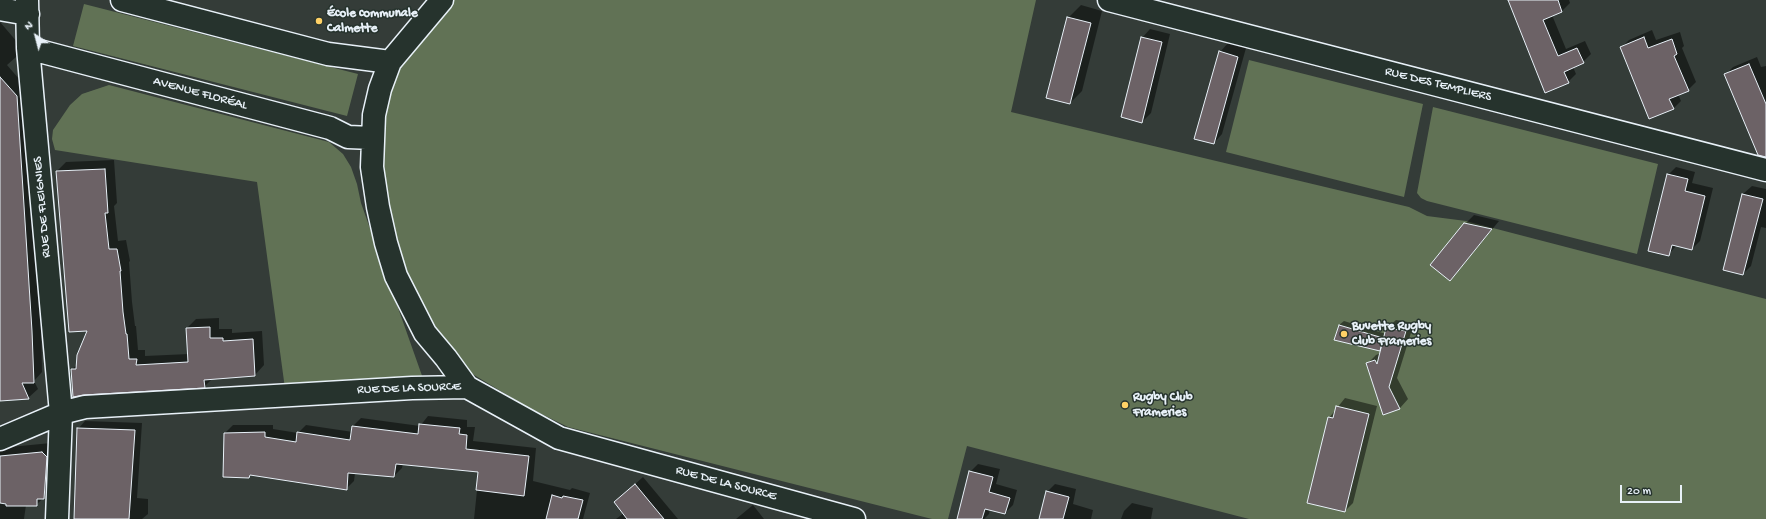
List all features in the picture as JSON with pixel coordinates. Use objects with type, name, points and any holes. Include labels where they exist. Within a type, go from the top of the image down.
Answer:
[{"type":"street","points":[[122,0],[328,54],[390,62]]},
{"type":"street","points":[[442,0],[390,62],[380,89],[374,115],[372,167],[378,207],[386,243],[396,276],[424,333],[446,358],[467,387]]},
{"type":"street","name":"RUE DES TEMPLIERS","points":[[1109,0],[1766,170]]},
{"type":"street","points":[[0,9],[27,7]]},
{"type":"street","name":"RUE DE FLEIGNIES","points":[[27,7],[28,48],[61,413],[57,519]]},
{"type":"street","name":"AVENUE FLORÉAL","points":[[28,48],[330,128],[348,137],[372,138]]},
{"type":"street","name":"RUE DE LA SOURCE","points":[[0,439],[61,413],[85,407],[426,387],[467,387],[559,438],[854,519]]},
{"type":"green space","points":[[442,0],[1036,0],[1011,112],[1409,207],[1427,216],[1466,221],[1766,299],[1766,519],[1249,519],[967,446],[948,519],[932,519],[568,427],[527,407],[446,358],[386,243],[380,89]]},
{"type":"green space","points":[[84,4],[358,74],[347,116],[73,46]]},
{"type":"green space","points":[[1249,60],[1423,104],[1404,197],[1226,152]]},
{"type":"green space","points":[[109,85],[329,142],[343,154],[351,167],[357,184],[361,203],[426,387],[286,396],[257,182],[55,150],[52,139],[53,130],[70,105],[82,94]]},
{"type":"green space","points":[[1433,107],[1658,164],[1637,254],[1427,201],[1421,198],[1417,193]]},
{"type":"building","points":[[1508,0],[1558,0],[1562,12],[1543,20],[1558,56],[1577,48],[1584,63],[1564,72],[1569,83],[1545,93]]},
{"type":"building","points":[[1067,17],[1091,23],[1070,104],[1046,98]]},
{"type":"building","points":[[1141,37],[1162,42],[1142,123],[1121,117]]},
{"type":"building","points":[[1644,37],[1648,48],[1672,39],[1677,54],[1674,56],[1689,91],[1669,99],[1674,109],[1649,119],[1620,47]]},
{"type":"building","points":[[1219,51],[1238,57],[1214,144],[1194,139]]},
{"type":"building","points":[[1749,64],[1766,104],[1766,157],[1758,155],[1724,74]]},
{"type":"building","points":[[0,77],[17,96],[34,383],[22,383],[29,399],[0,401]]},
{"type":"building","points":[[105,169],[108,213],[105,213],[109,249],[117,249],[121,271],[123,312],[129,359],[137,359],[136,365],[188,362],[186,328],[210,327],[210,338],[223,338],[223,341],[253,339],[255,376],[204,380],[205,388],[84,395],[73,397],[71,369],[76,369],[77,355],[87,331],[69,332],[56,171]]},
{"type":"building","points":[[1667,174],[1688,179],[1685,191],[1705,196],[1692,250],[1672,245],[1669,256],[1648,251]]},
{"type":"building","points":[[1742,194],[1763,199],[1743,275],[1723,270]]},
{"type":"building","points":[[1464,223],[1492,229],[1450,281],[1430,265]]},
{"type":"building","points":[[1339,325],[1383,338],[1380,351],[1334,340]]},
{"type":"building","points":[[1386,328],[1406,331],[1389,387],[1400,409],[1383,415],[1366,363],[1375,360],[1377,364]]},
{"type":"building","points":[[1336,406],[1369,414],[1345,512],[1307,503],[1328,417],[1333,418]]},
{"type":"building","points":[[419,424],[460,428],[459,434],[467,435],[466,449],[529,456],[524,496],[476,490],[478,472],[396,464],[394,477],[348,473],[347,490],[250,475],[249,478],[223,477],[224,433],[265,432],[265,437],[296,442],[297,432],[350,440],[352,426],[418,434]]},
{"type":"building","points":[[77,428],[135,430],[129,519],[74,519]]},
{"type":"building","points":[[42,452],[47,457],[44,499],[37,499],[37,506],[6,506],[6,504],[0,503],[0,456]]},
{"type":"building","points":[[969,471],[993,477],[989,492],[1010,498],[1005,514],[985,509],[982,519],[957,519]]},
{"type":"building","points":[[635,484],[664,519],[627,519],[614,502]]},
{"type":"building","points":[[1046,491],[1069,497],[1063,519],[1039,519]]},
{"type":"building","points":[[552,495],[562,498],[563,496],[583,500],[578,519],[546,519]]},
{"type":"place","name":"École communale Calmette","points":[[319,21]]},
{"type":"place","name":"Buvette Rugby Club Frameries","points":[[1344,334]]},
{"type":"place","name":"Rugby Club Frameries","points":[[1125,405]]}]
